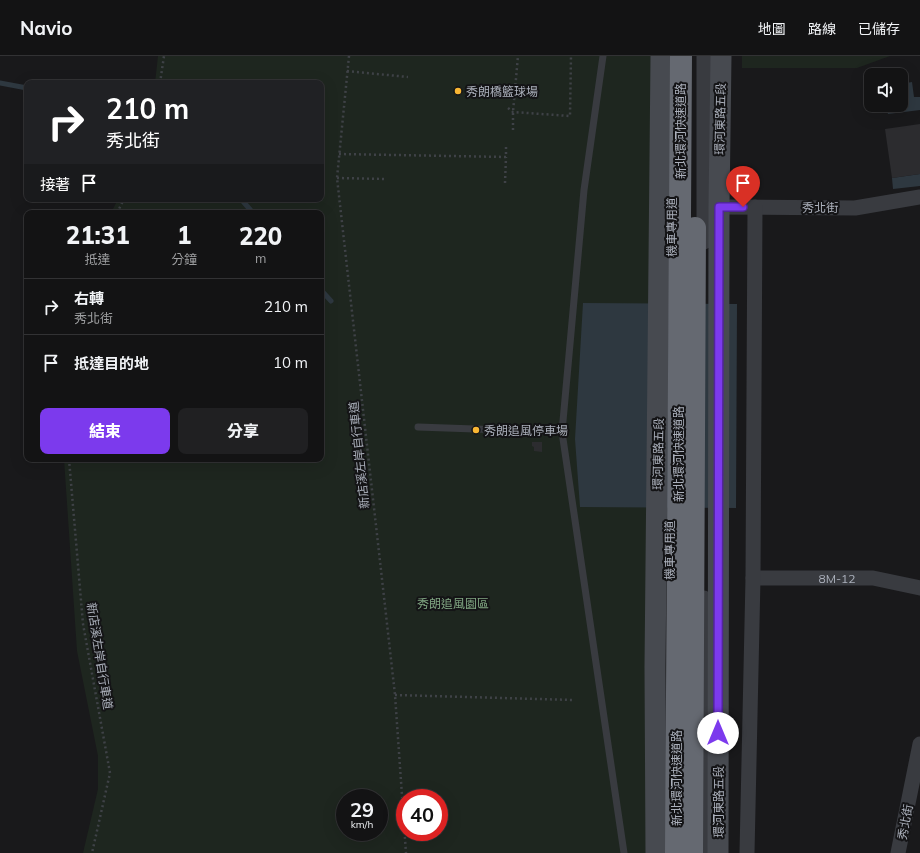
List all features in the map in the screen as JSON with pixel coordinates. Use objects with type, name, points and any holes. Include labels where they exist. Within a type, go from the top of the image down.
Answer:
[{"type":"highway","name":"新北環河快速道路","points":[[676,853],[681,56]]},
{"type":"highway","name":"新北環河快速道路","points":[[692,853],[696,56]]},
{"type":"street","name":"環河東路五段","points":[[656,853],[655,667],[661,56]]},
{"type":"street","name":"機車專用道","points":[[666,853],[672,56]]},
{"type":"street","points":[[704,56],[704,853]]},
{"type":"street","name":"環河東路五段","points":[[718,853],[719,207],[722,56]]},
{"type":"street","name":"秀北街","points":[[719,207],[855,208],[920,197]]},
{"type":"street","points":[[747,853],[753,578],[755,207]]},
{"type":"street","name":"8M-12","points":[[753,578],[873,578],[920,588]]},
{"type":"street","name":"秀北街","points":[[898,853],[920,744]]},
{"type":"lane","points":[[603,56],[584,190],[562,432],[624,853]]},
{"type":"lane","points":[[418,427],[562,432]]},
{"type":"path","points":[[160,80],[164,56]]},
{"type":"path","name":"新店溪左岸自行車道","points":[[349,56],[337,178],[395,695],[406,853]]},
{"type":"path","points":[[513,130],[513,112],[518,56]]},
{"type":"path","points":[[508,108],[513,112],[570,116],[571,56]]},
{"type":"path","points":[[347,71],[408,77]]},
{"type":"path","points":[[505,183],[506,147]]},
{"type":"path","points":[[339,154],[506,157]]},
{"type":"path","points":[[337,178],[385,179]]},
{"type":"path","name":"新店溪左岸自行車道","points":[[69,462],[83,624],[110,773],[92,853]]},
{"type":"path","points":[[395,695],[574,700]]},
{"type":"green space","name":"秀朗追風園區","points":[[158,56],[654,56],[647,853],[83,853],[98,789],[98,756],[77,651],[64,462],[324,462],[324,210],[112,210],[116,202],[324,202],[324,80],[155,80]]},
{"type":"green space","points":[[742,56],[890,56],[857,68],[742,68]]},
{"type":"shaded area","points":[[912,82],[914,97],[920,97],[920,110],[908,112],[908,83]]},
{"type":"shaded area","points":[[888,112],[904,112],[888,114]]},
{"type":"shaded area","points":[[920,174],[920,186],[893,189],[892,178]]},
{"type":"shaded area","points":[[583,303],[737,304],[736,508],[580,507],[575,439]]},
{"type":"building","points":[[920,124],[920,174],[892,178],[885,129]]},
{"type":"building","points":[[532,442],[542,442],[542,452],[534,451]]},
{"type":"waterway","points":[[0,83],[24,87]]},
{"type":"waterway","points":[[244,202],[250,210]]},
{"type":"waterway","points":[[324,293],[331,301]]},
{"type":"place","name":"秀朗橋籃球場","points":[[458,91]]},
{"type":"place","name":"秀朗追風停車場","points":[[476,430]]},
{"type":"route","points":[[718,733],[719,207],[743,207]]}]
